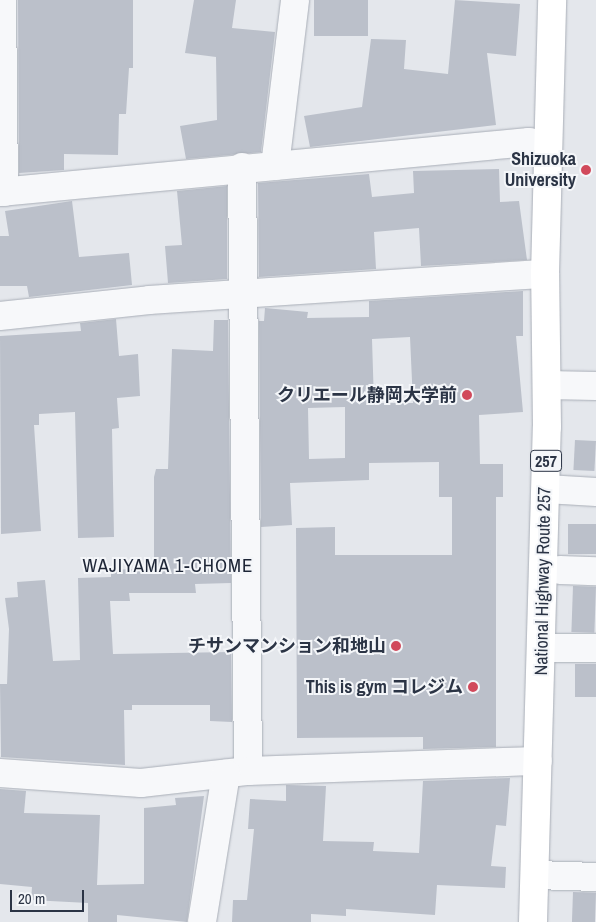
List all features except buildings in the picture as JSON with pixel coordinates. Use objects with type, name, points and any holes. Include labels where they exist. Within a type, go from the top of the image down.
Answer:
[{"type":"highway","name":"National Highway Route 257","points":[[533,922],[536,875],[546,489],[545,274],[552,0]]},
{"type":"street","points":[[2,0],[2,192],[242,167],[275,166],[529,142],[548,146]]},
{"type":"street","points":[[275,166],[295,0]]},
{"type":"street","points":[[202,922],[237,773],[244,294],[242,167]]},
{"type":"street","points":[[0,316],[244,294],[545,274]]},
{"type":"street","points":[[547,385],[596,386]]},
{"type":"street","points":[[546,489],[596,492]]},
{"type":"street","points":[[560,570],[596,571]]},
{"type":"street","points":[[542,648],[596,648]]},
{"type":"street","points":[[0,773],[141,783],[237,773],[538,761]]},
{"type":"street","points":[[536,875],[596,878]]},
{"type":"place","name":"Shizuoka University","points":[[586,170]]},
{"type":"place","name":"クリエール静岡大学前","points":[[467,395]]},
{"type":"place","name":"チサンマンション和地山","points":[[396,646]]},
{"type":"place","name":"This is gym コレジム","points":[[473,687]]},
{"type":"district","name":"WAJIYAMA 1-CHOME","points":[[168,566]]}]
